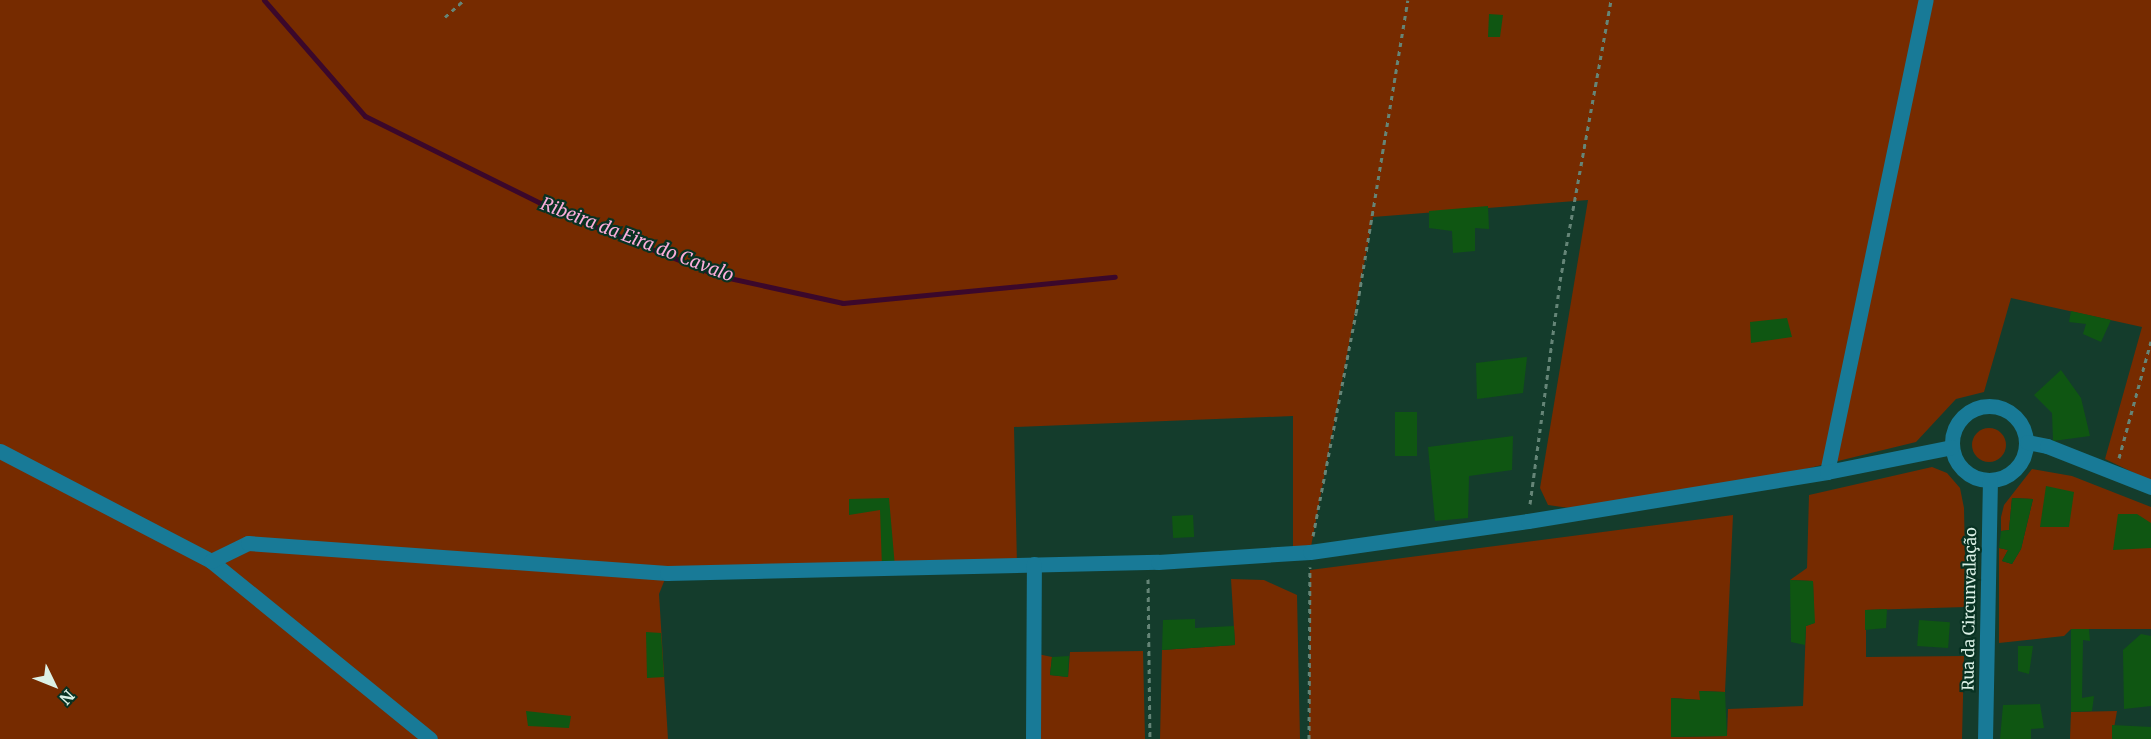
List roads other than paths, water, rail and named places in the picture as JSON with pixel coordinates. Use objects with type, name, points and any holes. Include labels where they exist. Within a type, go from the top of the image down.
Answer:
[{"type":"street","points":[[1827,472],[1926,0]]},
{"type":"street","points":[[1987,406],[1999,407],[2019,420],[2027,442],[2020,464],[2011,473],[1990,480],[1979,478],[1961,467],[1952,447],[1955,429],[1965,414],[1987,406]]},
{"type":"street","points":[[2027,442],[2115,471],[2151,487]]},
{"type":"street","points":[[211,561],[248,543],[667,573],[1148,562],[1310,552],[1528,521],[1827,472],[1952,447]]},
{"type":"street","points":[[0,451],[211,561],[430,739]]},
{"type":"street","name":"Rua da Circunvalação","points":[[1985,739],[1990,480]]},
{"type":"street","points":[[1033,739],[1034,564]]},
{"type":"waterway","name":"Ribeira da Eira do Cavalo","points":[[264,0],[365,116],[558,212],[720,276],[843,303],[1115,277]]}]
